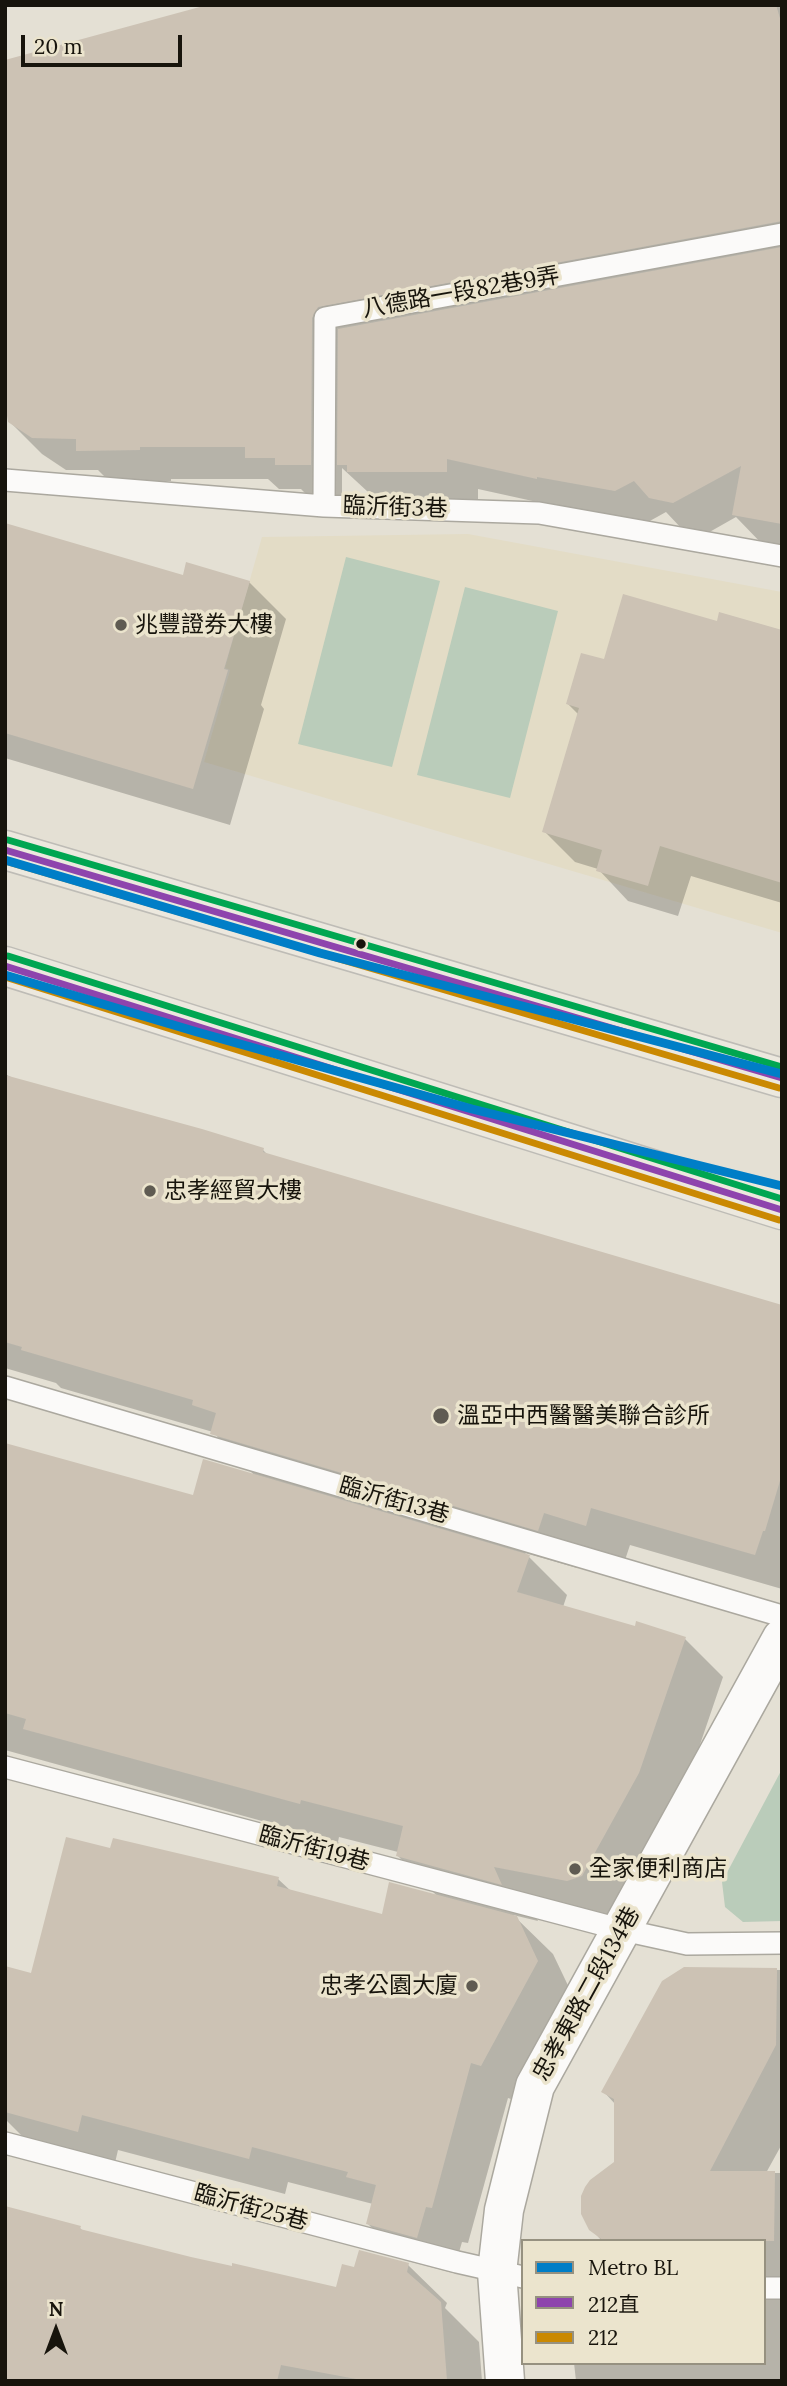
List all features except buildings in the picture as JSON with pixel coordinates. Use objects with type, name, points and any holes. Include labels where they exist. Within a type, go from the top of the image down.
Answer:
[{"type":"main road","points":[[5,850],[782,1079]]},
{"type":"main road","points":[[5,966],[782,1210]]},
{"type":"street","name":"忠孝東路二段134巷","points":[[505,2381],[510,2275],[504,2210],[536,2086],[782,1638]]},
{"type":"lane","name":"八德路一段82巷9弄","points":[[324,506],[325,318],[782,234]]},
{"type":"lane","name":"臨沂街3巷","points":[[5,480],[324,506],[540,513],[782,556]]},
{"type":"lane","name":"臨沂街13巷","points":[[5,1387],[782,1616]]},
{"type":"lane","name":"臨沂街19巷","points":[[5,1767],[623,1930],[687,1944],[782,1943]]},
{"type":"lane","name":"臨沂街25巷","points":[[5,2143],[510,2275]]},
{"type":"shaded area","points":[[468,534],[782,592],[782,933],[204,762],[230,670],[225,668],[262,537]]},
{"type":"green space","points":[[346,557],[440,581],[392,767],[298,744]]},
{"type":"green space","points":[[465,587],[558,611],[510,798],[417,775]]},
{"type":"green space","points":[[782,1769],[782,1921],[743,1922],[725,1907],[722,1882]]},
{"type":"metro line","name":"BL","points":[[5,860],[320,953],[782,1074]]},
{"type":"metro line","name":"BL","points":[[5,975],[472,1109],[782,1186]]},
{"type":"transit line","points":[[8,840],[782,1067]]},
{"type":"transit line","name":"212直","points":[[5,850],[782,1078]]},
{"type":"transit line","name":"212","points":[[5,861],[779,1088]]},
{"type":"transit line","points":[[8,956],[782,1199]]},
{"type":"transit line","name":"212直","points":[[5,966],[782,1210]]},
{"type":"transit line","name":"212","points":[[5,977],[779,1220]]},
{"type":"place","name":"兆豐證券大樓","points":[[121,625]]},
{"type":"place","name":"忠孝經貿大樓","points":[[150,1191]]},
{"type":"place","name":"溫亞中西醫醫美聯合診所","points":[[441,1416]]},
{"type":"place","name":"全家便利商店","points":[[575,1869]]},
{"type":"place","name":"忠孝公園大廈","points":[[472,1986]]}]
